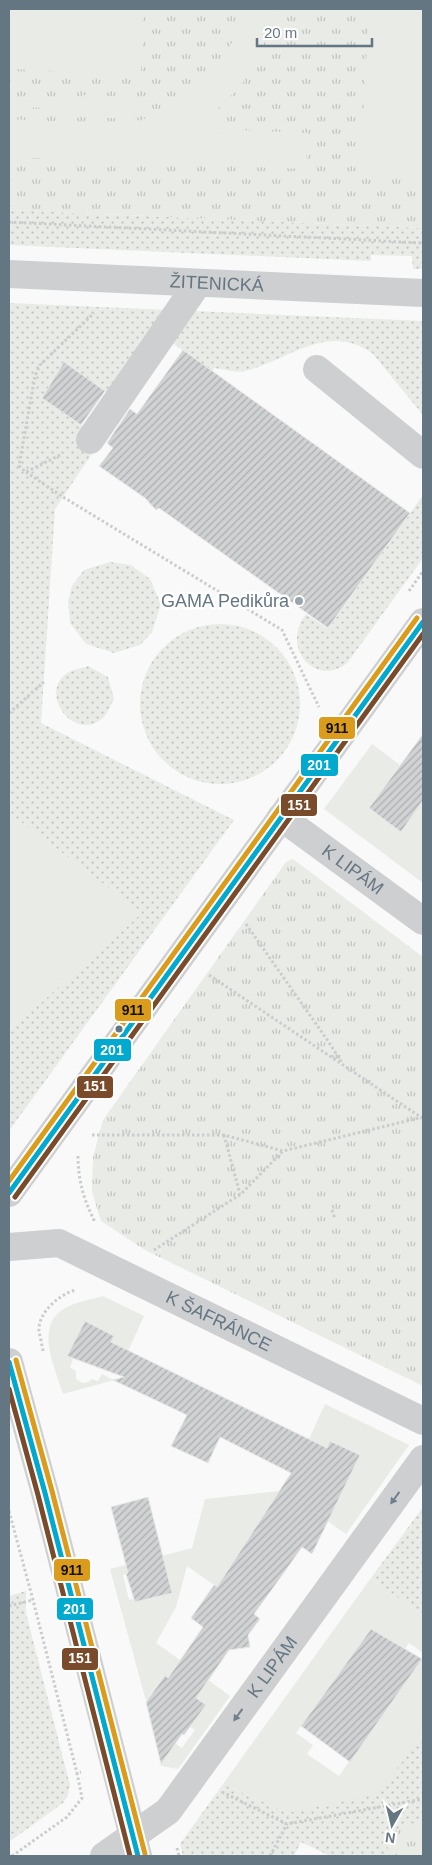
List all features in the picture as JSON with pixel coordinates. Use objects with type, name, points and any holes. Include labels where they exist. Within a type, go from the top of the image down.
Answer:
[{"type":"street","name":"ŽITENICKÁ","points":[[9,274],[423,293]]},
{"type":"street","points":[[90,440],[198,283]]},
{"type":"street","points":[[316,369],[423,455]]},
{"type":"street","points":[[9,1193],[423,622]]},
{"type":"street","name":"K LIPÁM","points":[[281,817],[423,921]]},
{"type":"street","name":"K ŠAFRÁNCE","points":[[9,1248],[59,1243],[423,1421]]},
{"type":"street","points":[[9,1362],[47,1502],[135,1846]]},
{"type":"street","name":"K LIPÁM","points":[[104,1856],[135,1846],[168,1811],[423,1459]]},
{"type":"path","points":[[9,222],[423,243]]},
{"type":"path","points":[[99,308],[40,365],[36,376],[19,466],[63,497],[282,630],[322,712]]},
{"type":"path","points":[[26,472],[90,440]]},
{"type":"path","points":[[9,713],[44,682]]},
{"type":"path","points":[[246,923],[344,1066]]},
{"type":"path","points":[[208,974],[423,1119]]},
{"type":"path","points":[[62,1120],[84,1135],[224,1135],[283,1150],[423,1119]]},
{"type":"path","points":[[224,1135],[240,1194]]},
{"type":"path","points":[[154,1250],[240,1194],[283,1150]]},
{"type":"path","points":[[332,1210],[334,1219]]},
{"type":"path","points":[[44,1353],[39,1328],[45,1310],[67,1292],[76,1290]]},
{"type":"path","points":[[9,1510],[77,1773]]},
{"type":"path","points":[[9,1606],[33,1600]]},
{"type":"path","points":[[219,1790],[287,1824],[423,1799]]},
{"type":"path","points":[[12,1856],[67,1817]]},
{"type":"path","points":[[270,1856],[287,1824]]},
{"type":"green space","points":[[9,9],[423,9],[423,228],[9,210]]},
{"type":"green space","points":[[9,9],[144,9],[141,75],[9,69]]},
{"type":"green space","points":[[243,9],[274,9],[262,50],[240,87],[198,128],[308,133],[306,169],[9,157],[9,119],[113,124],[141,120],[167,111],[211,80],[236,35]]},
{"type":"green space","points":[[369,9],[423,9],[423,176],[360,172]]},
{"type":"green space","points":[[82,95],[137,98],[135,119],[81,117],[81,114],[60,109],[9,106],[9,99],[59,101],[81,97]]},
{"type":"green space","points":[[9,210],[423,228],[423,269],[413,269],[412,256],[371,255],[371,261],[9,245]]},
{"type":"green space","points":[[9,303],[423,321],[423,415],[372,353],[355,344],[339,341],[323,342],[245,371],[214,368],[212,371],[168,340],[55,509],[41,723],[234,820],[9,1131],[9,1031],[142,913],[9,813]],"holes":[[[67,365],[107,393],[82,426],[42,398]]]},
{"type":"green space","points":[[423,495],[423,558],[348,662],[336,669],[325,671],[314,668],[300,652],[297,640],[299,627],[306,614],[328,629]]},
{"type":"green space","points":[[110,562],[131,565],[150,579],[161,604],[152,632],[140,645],[114,653],[86,644],[70,623],[68,601],[72,586],[84,570]]},
{"type":"green space","points":[[220,624],[250,630],[271,642],[282,653],[294,674],[300,704],[294,734],[282,755],[271,766],[250,778],[220,784],[190,778],[169,766],[158,755],[146,734],[140,704],[146,674],[158,653],[169,642],[190,630]]},
{"type":"green space","points":[[88,666],[108,677],[114,699],[104,717],[93,724],[81,724],[71,720],[63,712],[58,702],[56,691],[60,681],[69,672]]},
{"type":"green space","points":[[372,744],[400,765],[369,808],[401,831],[423,800],[423,883],[324,809]]},
{"type":"green space","points":[[9,813],[142,913],[9,1031]]},
{"type":"green space","points":[[293,859],[423,957],[423,1386],[145,1250],[101,1221],[92,1192],[93,1157],[103,1120],[286,862]]},
{"type":"green space","points":[[103,1296],[144,1316],[128,1351],[111,1342],[113,1336],[85,1322],[67,1356],[73,1359],[70,1367],[76,1371],[76,1379],[82,1383],[92,1379],[98,1381],[102,1374],[114,1380],[63,1394],[50,1350],[50,1328],[54,1318],[67,1307]]},
{"type":"green space","points":[[325,1404],[409,1445],[346,1534],[319,1515],[343,1490],[360,1455],[331,1441],[327,1448],[309,1439]]},
{"type":"green space","points":[[280,1491],[239,1553],[227,1594],[187,1566],[176,1607],[156,1643],[180,1660],[168,1677],[164,1675],[146,1701],[110,1569],[126,1565],[128,1573],[123,1575],[129,1600],[134,1599],[158,1557],[192,1548],[205,1499]]},
{"type":"green space","points":[[423,1507],[423,1616],[371,1578]]},
{"type":"green space","points":[[371,1578],[423,1616],[423,1653],[409,1643],[404,1650],[371,1629],[296,1733],[313,1745],[307,1754],[339,1776],[423,1657],[423,1733],[379,1794],[288,1813],[223,1784]]},
{"type":"green space","points":[[26,1591],[26,1613],[70,1785],[68,1795],[63,1803],[9,1842],[9,1596]]},
{"type":"green space","points":[[208,1680],[230,1696],[178,1769],[161,1766],[156,1742],[169,1752],[175,1743],[182,1748],[195,1730],[190,1727],[206,1705],[196,1698]]},
{"type":"green space","points":[[423,1733],[423,1856],[330,1856],[301,1842],[294,1856],[183,1856],[180,1844],[223,1784],[288,1813],[422,1736]]},
{"type":"green space","points":[[423,1819],[423,1856],[392,1856],[382,1837]]},
{"type":"building","points":[[183,350],[410,513],[328,628],[159,508],[156,510],[145,498],[99,466],[113,448],[107,443],[130,409],[137,414]]},
{"type":"building","points":[[64,362],[105,391],[81,425],[42,398]]},
{"type":"building","points":[[423,734],[423,800],[401,832],[369,808]]},
{"type":"building","points":[[85,1321],[114,1336],[111,1342],[327,1448],[330,1441],[360,1455],[312,1554],[302,1547],[254,1614],[260,1619],[248,1635],[250,1647],[229,1650],[196,1698],[206,1705],[161,1764],[146,1702],[165,1675],[168,1678],[203,1627],[191,1618],[214,1585],[217,1587],[291,1473],[220,1437],[208,1463],[171,1446],[187,1415],[113,1380],[124,1377],[67,1356]]},
{"type":"building","points":[[148,1497],[172,1593],[135,1602],[126,1574],[128,1573],[111,1507]]},
{"type":"building","points":[[371,1629],[422,1659],[350,1762],[301,1726]]},
{"type":"transit line","name":"911","points":[[9,1181],[417,618]]},
{"type":"transit line","name":"201","points":[[9,1193],[423,622]]},
{"type":"transit line","name":"151","points":[[15,1197],[423,634]]},
{"type":"transit line","name":"911","points":[[16,1360],[52,1491],[145,1854]]},
{"type":"transit line","name":"201","points":[[9,1362],[45,1493],[138,1856]]},
{"type":"transit line","name":"151","points":[[9,1389],[130,1856]]},
{"type":"place","name":"GAMA Pedikůra","points":[[299,601]]}]
